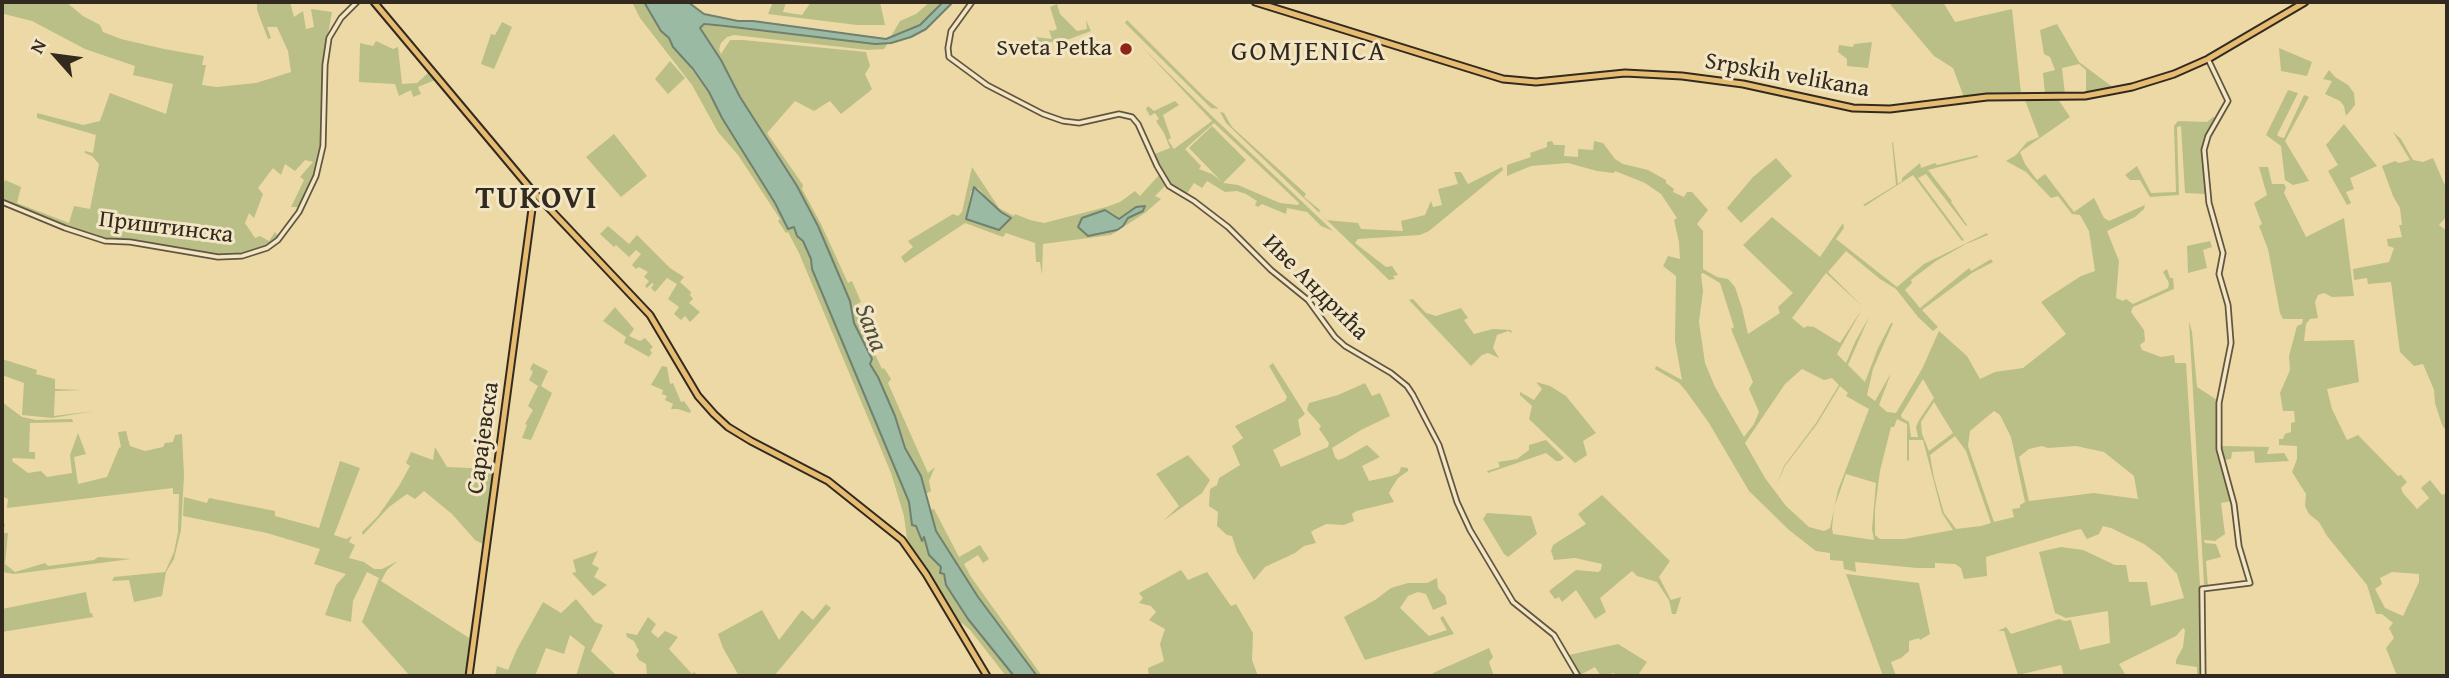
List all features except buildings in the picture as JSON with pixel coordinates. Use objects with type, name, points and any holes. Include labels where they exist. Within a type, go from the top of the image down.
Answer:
[{"type":"main road","points":[[374,2],[532,190],[650,315],[694,389],[713,414],[751,441],[828,481],[888,527],[912,553],[988,676]]},
{"type":"main road","name":"Srpskih velikana","points":[[1255,2],[1503,79],[1536,82],[1625,73],[1682,76],[1743,84],[1853,108],[1890,109],[1987,97],[2099,94],[2160,79],[2208,59],[2305,2]]},
{"type":"main road","name":"Сарајевска","points":[[469,676],[533,207],[532,190]]},
{"type":"main road","points":[[533,207],[538,202],[545,204]]},
{"type":"street","name":"Приштинска","points":[[2,202],[64,228],[104,241],[130,242],[218,257],[242,256],[267,248],[278,240],[299,212],[316,176],[323,146],[325,65],[329,38],[341,18],[357,2]]},
{"type":"street","name":"Иве Андрића","points":[[971,2],[951,31],[948,48],[953,60],[988,85],[1043,114],[1063,121],[1079,123],[1119,114],[1132,117],[1169,186],[1228,227],[1271,270],[1308,300],[1335,337],[1345,346],[1391,373],[1406,386],[1413,394],[1439,445],[1458,505],[1470,530],[1513,602],[1554,635],[1578,676]]},
{"type":"street","points":[[2203,676],[2202,589],[2250,583],[2239,546],[2234,504],[2219,449],[2219,403],[2231,346],[2228,304],[2219,274],[2223,253],[2209,203],[2204,150],[2208,136],[2228,101],[2208,59]]},
{"type":"green space","points":[[2,2],[66,2],[100,25],[103,32],[121,39],[204,56],[202,65],[206,65],[202,85],[217,87],[256,83],[291,72],[288,51],[277,27],[267,27],[271,38],[268,39],[257,10],[257,2],[290,2],[294,17],[303,11],[306,29],[314,27],[311,9],[332,12],[324,56],[320,157],[313,183],[302,207],[291,207],[304,180],[300,177],[313,162],[305,160],[295,171],[285,164],[281,175],[273,168],[258,188],[263,194],[254,218],[249,213],[245,223],[255,238],[260,236],[269,241],[275,232],[279,237],[261,250],[220,256],[103,239],[2,201],[5,180],[21,187],[17,203],[69,223],[74,206],[90,209],[99,164],[85,151],[93,153],[96,135],[37,118],[37,113],[83,125],[100,121],[110,93],[166,114],[173,84],[133,75],[135,66],[85,49],[32,21],[4,14],[2,16]]},
{"type":"green space","points":[[632,2],[643,2],[707,89],[762,176],[790,229],[794,227],[797,236],[803,241],[811,259],[812,270],[909,502],[913,525],[916,525],[923,535],[930,555],[941,567],[946,585],[968,619],[1014,676],[1006,676],[970,630],[962,623],[958,625],[907,539],[904,516],[891,473],[799,253],[738,155],[718,132],[692,85],[640,18]]},
{"type":"green space","points":[[773,2],[786,2],[783,12],[802,15],[811,2],[880,2],[885,25],[857,25],[768,14]]},
{"type":"green space","points":[[930,2],[943,2],[920,25],[890,38],[900,21],[916,14]]},
{"type":"green space","points":[[1886,2],[1943,2],[1955,22],[2012,9],[2021,93],[1964,97],[1953,68],[1934,56]]},
{"type":"green space","points":[[1057,4],[1060,14],[1077,31],[1087,29],[1086,20],[1091,31],[1064,41],[1037,43],[1040,57],[1030,42],[1035,37],[1052,39],[1049,30],[1057,29],[1050,7]]},
{"type":"green space","points":[[1127,20],[1219,109],[1211,108],[1125,23]]},
{"type":"green space","points":[[502,22],[512,27],[494,69],[481,64],[491,34],[495,35]]},
{"type":"green space","points":[[2057,24],[2079,62],[2114,88],[2086,93],[2086,70],[2079,64],[2062,68],[2065,94],[2045,94],[2043,73],[2055,70],[2050,57],[2044,54],[2040,30]]},
{"type":"green space","points":[[703,25],[815,34],[862,43],[888,43],[884,49],[868,50],[734,35],[727,37],[719,49],[721,54],[730,40],[743,40],[866,52],[870,66],[865,74],[872,89],[870,91],[841,114],[830,101],[814,111],[795,101],[767,133],[803,185],[802,189],[848,283],[852,281],[861,302],[857,304],[874,352],[882,369],[884,368],[891,379],[888,383],[928,473],[935,467],[929,481],[931,491],[926,494],[921,476],[905,448],[878,377],[869,364],[863,339],[854,323],[850,301],[816,221],[700,29]]},
{"type":"green space","points":[[376,41],[393,49],[398,47],[402,84],[417,83],[429,72],[435,80],[418,87],[421,94],[413,97],[411,90],[399,96],[395,84],[359,82],[360,43],[373,46]]},
{"type":"green space","points":[[1872,42],[1868,68],[1847,66],[1847,59],[1838,52],[1839,45],[1853,47],[1854,44]]},
{"type":"green space","points":[[1142,47],[1333,231],[1321,226],[1307,212],[1287,208],[1286,214],[1262,204],[1258,207],[1255,205],[1257,201],[1246,194],[1237,191],[1225,192],[1207,181],[1202,188],[1194,183],[1186,195],[1170,186],[1152,155],[1170,148],[1156,121],[1159,119],[1155,113],[1150,116],[1146,109],[1148,106],[1154,111],[1175,101],[1179,105],[1163,115],[1171,138],[1168,140],[1174,149],[1212,121]],"holes":[[[1214,123],[1299,203],[1280,203],[1238,185],[1223,183],[1246,160],[1212,126],[1189,148],[1221,181],[1199,169],[1201,166],[1185,149]]]},
{"type":"green space","points":[[2279,48],[2312,62],[2307,76],[2281,71]]},
{"type":"green space","points":[[670,61],[685,78],[668,94],[655,79]]},
{"type":"green space","points":[[2329,70],[2354,93],[2355,105],[2346,116],[2340,101],[2325,94],[2332,81],[2323,79]]},
{"type":"green space","points":[[2288,90],[2298,93],[2277,135],[2280,137],[2284,138],[2304,95],[2309,97],[2285,141],[2309,181],[2293,185],[2285,180],[2281,146],[2266,135]]},
{"type":"green space","points":[[2058,99],[2070,117],[2020,152],[2037,180],[2045,174],[2074,212],[2094,198],[2104,218],[2109,221],[2145,205],[2135,217],[2107,231],[2119,261],[2116,298],[2123,301],[2126,299],[2133,304],[2168,288],[2169,283],[2163,272],[2167,269],[2170,278],[2173,278],[2174,289],[2133,307],[2131,312],[2144,330],[2145,341],[2140,345],[2142,350],[2161,357],[2174,355],[2175,363],[2186,363],[2200,585],[2200,676],[2197,676],[2197,667],[2176,664],[2183,647],[2183,628],[2176,636],[2119,664],[2126,676],[2064,676],[2061,665],[2018,675],[2004,631],[1998,631],[2006,627],[2011,634],[2059,619],[2071,620],[2080,650],[2110,643],[2108,611],[2066,618],[2055,613],[2039,552],[2061,547],[2083,550],[2115,565],[2126,565],[2129,582],[2147,582],[2151,606],[2184,598],[2177,574],[2160,556],[2144,544],[2111,528],[2103,526],[2099,534],[2087,539],[2081,529],[2076,530],[1986,557],[1987,576],[1964,579],[1961,568],[1955,564],[1935,563],[1935,568],[1917,568],[1855,562],[1856,572],[1844,569],[1843,561],[1830,560],[1830,553],[1816,551],[1789,530],[1749,491],[1709,423],[1686,391],[1679,383],[1655,369],[1656,366],[1682,380],[1675,341],[1676,276],[1663,266],[1668,256],[1680,259],[1674,220],[1677,218],[1661,194],[1645,183],[1615,171],[1597,171],[1568,163],[1531,166],[1507,176],[1507,165],[1531,157],[1530,153],[1547,147],[1547,142],[1565,145],[1564,156],[1578,157],[1578,149],[1593,150],[1594,141],[1603,143],[1615,159],[1623,164],[1648,170],[1666,180],[1674,189],[1673,192],[1684,197],[1687,192],[1692,192],[1708,210],[1697,224],[1703,231],[1703,269],[1717,277],[1728,279],[1735,287],[1748,334],[1780,313],[1778,307],[1793,293],[1743,245],[1772,217],[1820,257],[1843,223],[1844,228],[1836,239],[1897,287],[1924,264],[1987,233],[1988,235],[1936,261],[1911,280],[1912,283],[1905,290],[1920,308],[1969,268],[1971,271],[1991,259],[1993,262],[1972,273],[1922,310],[1938,327],[1933,331],[1896,289],[1846,251],[1828,272],[1863,307],[1826,273],[1792,318],[1804,328],[1814,327],[1840,343],[1862,309],[1837,354],[1846,363],[1869,317],[1848,365],[1865,382],[1878,348],[1893,323],[1873,369],[1867,395],[1875,401],[1891,373],[1879,405],[1887,412],[1896,413],[1922,369],[1939,331],[1967,356],[1980,379],[1995,372],[2023,368],[2066,334],[2041,302],[2081,276],[2095,271],[2089,231],[2080,215],[2072,214],[2058,196],[2051,198],[2026,172],[2006,161],[2016,155],[2027,142],[2039,137],[2025,100]],"holes":[[[1703,273],[1720,283],[1734,327],[1731,329],[1753,382],[1749,389],[1759,412],[1744,437],[1715,387],[1705,363],[1699,322]],[[1802,369],[1824,380],[1832,378],[1839,385],[1816,423],[1784,466],[1776,486],[1785,466],[1817,424],[1840,386],[1848,393],[1846,396],[1869,409],[1838,490],[1835,507],[1846,474],[1876,483],[1872,529],[1874,540],[1833,534],[1834,510],[1830,528],[1824,531],[1809,527],[1786,506],[1765,478],[1745,443],[1785,384]],[[1923,379],[1934,398],[1916,427],[1918,437],[1911,437],[1909,422],[1901,415]],[[1934,402],[1953,433],[1929,451],[1922,434],[1921,422]],[[1994,411],[2000,415],[2011,437],[2025,502],[2020,508],[2012,509],[2014,517],[1994,522],[1968,446],[1970,431]],[[1897,419],[1907,424],[1909,461],[1909,440],[1923,440],[1942,513],[1953,530],[1904,539],[1880,539],[1875,535],[1880,471],[1891,427],[1894,427]],[[1955,436],[1966,451],[1991,523],[1956,529],[1944,513],[1930,455]],[[2042,446],[2076,446],[2104,452],[2134,476],[2138,499],[2094,493],[2029,501],[2019,457],[2029,449]]]},
{"type":"green space","points":[[1220,112],[1224,113],[1232,127],[1306,194],[1304,197],[1320,210],[1322,216],[1226,123]]},
{"type":"green space","points":[[2217,117],[2202,148],[2206,194],[2185,193],[2181,126],[2177,127],[2179,195],[2150,197],[2140,180],[2130,180],[2125,175],[2137,166],[2151,193],[2176,192],[2174,126],[2178,121],[2207,122]]},
{"type":"green space","points":[[2344,124],[2377,166],[2350,178],[2354,189],[2346,192],[2351,203],[2347,205],[2328,171],[2338,165],[2326,145]]},
{"type":"green space","points":[[2393,132],[2401,139],[2413,160],[2423,162],[2433,158],[2447,190],[2447,216],[2439,225],[2447,231],[2447,432],[2442,425],[2434,390],[2423,364],[2414,366],[2400,352],[2391,282],[2368,284],[2367,278],[2354,280],[2353,269],[2389,262],[2394,248],[2388,246],[2387,239],[2402,237],[2399,225],[2402,225],[2400,208],[2382,166],[2395,161],[2399,163],[2410,160]]},
{"type":"green space","points":[[614,134],[647,176],[621,197],[586,157]]},
{"type":"green space","points":[[1893,142],[1898,184],[1920,163],[1921,168],[1978,155],[1928,170],[1952,201],[1966,226],[1926,174],[1918,178],[1964,240],[1962,241],[1913,175],[1865,206],[1863,205],[1896,185]]},
{"type":"green space","points":[[1776,158],[1792,176],[1741,223],[1727,208],[1753,177]]},
{"type":"green space","points":[[972,167],[999,208],[1014,216],[1015,214],[1044,223],[1106,207],[1120,202],[1135,191],[1140,196],[1159,175],[1165,186],[1155,196],[1161,199],[1111,235],[1043,244],[1042,275],[1040,262],[1036,262],[1035,243],[1006,233],[1003,237],[965,223],[905,263],[901,257],[913,247],[908,241],[953,214],[958,216],[962,212]],"holes":[[[978,188],[992,204],[1010,218],[966,219],[971,191]],[[1136,207],[1142,211],[1128,218],[1117,230],[1088,236],[1105,210],[1119,219]]]},
{"type":"green space","points":[[1502,167],[1503,170],[1429,231],[1420,235],[1358,239],[1355,243],[1386,267],[1392,266],[1398,275],[1393,276],[1395,279],[1389,280],[1327,220],[1358,223],[1361,229],[1403,231],[1401,221],[1425,215],[1431,201],[1433,207],[1442,205],[1438,189],[1458,184],[1454,172],[1461,172],[1468,184]]},
{"type":"green space","points":[[2259,167],[2268,167],[2272,184],[2284,184],[2284,193],[2306,237],[2344,218],[2354,296],[2332,297],[2324,293],[2318,295],[2315,302],[2318,318],[2310,319],[2306,324],[2304,341],[2354,340],[2359,382],[2327,389],[2332,409],[2347,440],[2358,435],[2398,476],[2401,475],[2407,482],[2401,488],[2403,493],[2417,509],[2429,498],[2421,488],[2430,480],[2442,495],[2447,493],[2447,676],[2397,676],[2386,648],[2394,638],[2389,628],[2393,623],[2382,614],[2376,614],[2367,585],[2327,536],[2319,522],[2309,514],[2305,506],[2306,494],[2292,472],[2297,459],[2297,446],[2279,445],[2279,439],[2291,432],[2291,423],[2295,422],[2294,411],[2283,411],[2280,393],[2290,370],[2289,356],[2297,326],[2302,324],[2303,319],[2283,319],[2280,313],[2268,249],[2254,203],[2267,195]],"holes":[[[2392,572],[2419,574],[2419,582],[2403,616],[2385,608],[2375,589],[2382,584],[2380,578]]]},
{"type":"green space","points":[[608,226],[629,244],[637,235],[670,268],[684,277],[680,282],[691,292],[693,299],[689,303],[700,312],[690,322],[685,316],[681,320],[674,314],[679,307],[668,299],[677,284],[667,278],[655,292],[651,288],[654,284],[652,283],[647,288],[645,286],[649,281],[644,277],[648,272],[632,265],[641,254],[636,250],[629,257],[616,245],[614,247],[600,234]]},
{"type":"green space","points":[[2210,241],[2212,247],[2203,250],[2207,268],[2188,273],[2187,246]]},
{"type":"green space","points":[[1413,299],[1426,313],[1436,316],[1461,308],[1468,318],[1464,320],[1474,334],[1493,329],[1511,330],[1512,333],[1508,331],[1497,335],[1493,348],[1499,358],[1488,353],[1471,366],[1409,300]]},
{"type":"green space","points":[[615,307],[634,329],[629,336],[640,341],[645,338],[653,347],[649,357],[624,343],[626,337],[603,321]]},
{"type":"green space","points":[[2189,321],[2197,387],[2217,400],[2218,453],[2232,501],[2221,503],[2225,534],[2215,541],[2204,540],[2205,543],[2216,544],[2221,557],[2206,561],[2208,586],[2204,585]]},
{"type":"green space","points":[[2,359],[55,379],[55,389],[83,390],[55,391],[54,416],[95,411],[52,418],[22,415],[24,383],[2,375]]},
{"type":"green space","points":[[533,363],[548,371],[541,386],[552,393],[531,440],[522,438],[527,425],[525,424],[533,410],[528,406],[538,386],[529,380]]},
{"type":"green space","points":[[1273,363],[1305,414],[1298,420],[1301,435],[1273,450],[1281,467],[1328,447],[1329,443],[1319,429],[1321,426],[1307,410],[1309,403],[1338,395],[1365,383],[1372,396],[1380,393],[1390,416],[1332,448],[1335,457],[1338,460],[1344,458],[1367,445],[1380,457],[1362,466],[1369,481],[1399,473],[1401,467],[1408,468],[1408,471],[1398,478],[1389,493],[1394,502],[1356,511],[1352,514],[1354,521],[1344,525],[1326,524],[1314,530],[1311,532],[1316,543],[1304,546],[1265,567],[1254,580],[1237,552],[1232,536],[1217,526],[1218,512],[1209,506],[1210,489],[1217,485],[1219,478],[1240,465],[1232,446],[1243,438],[1235,426],[1285,401],[1287,397],[1269,366]]},
{"type":"green space","points":[[662,366],[667,367],[670,384],[673,383],[681,402],[684,401],[690,413],[671,409],[673,404],[665,400],[667,396],[662,394],[663,390],[651,385]]},
{"type":"green space","points":[[1536,382],[1550,386],[1566,396],[1596,433],[1583,441],[1587,455],[1575,463],[1529,419],[1532,406],[1520,392],[1534,400],[1542,389]]},
{"type":"green space","points":[[2,402],[22,417],[36,420],[72,419],[73,422],[30,423],[29,452],[35,452],[35,459],[13,458],[12,461],[28,473],[41,471],[47,477],[72,473],[70,455],[78,433],[86,454],[74,457],[78,484],[107,477],[121,447],[118,432],[126,431],[130,446],[145,451],[163,447],[165,443],[173,442],[175,435],[182,434],[184,475],[181,530],[174,559],[166,572],[162,596],[134,602],[129,580],[112,581],[114,577],[165,572],[174,552],[178,532],[179,494],[173,494],[173,488],[7,508],[8,499],[2,496]]},
{"type":"green space","points":[[498,440],[485,545],[475,540],[452,514],[424,491],[415,499],[407,494],[389,507],[363,535],[362,532],[378,516],[399,486],[410,466],[406,463],[411,452],[433,460],[435,447],[447,467],[493,469]]},
{"type":"green space","points":[[1546,440],[1564,458],[1556,461],[1546,453],[1488,473],[1487,471],[1500,467],[1498,462],[1517,459],[1529,450],[1529,445]]},
{"type":"green space","points":[[2221,446],[2269,447],[2267,454],[2284,453],[2289,461],[2255,463],[2254,451],[2232,452],[2231,459],[2224,460]]},
{"type":"green space","points":[[1188,455],[1210,480],[1202,493],[1163,521],[1179,506],[1156,474]]},
{"type":"green space","points":[[340,461],[360,468],[334,535],[346,539],[352,536],[349,542],[355,545],[349,558],[364,562],[374,569],[382,569],[398,561],[387,570],[381,581],[469,638],[473,614],[476,615],[468,676],[410,676],[362,622],[379,578],[367,572],[353,601],[351,622],[325,615],[336,585],[346,574],[314,564],[320,549],[267,533],[183,516],[184,497],[207,503],[209,498],[275,511],[275,516],[319,528]]},
{"type":"green space","points":[[1602,495],[1670,561],[1659,577],[1671,600],[1681,597],[1676,614],[1672,614],[1669,600],[1657,582],[1637,576],[1632,571],[1600,598],[1606,612],[1595,619],[1576,590],[1562,602],[1559,597],[1555,599],[1549,591],[1576,570],[1601,570],[1602,564],[1575,558],[1554,560],[1551,551],[1553,545],[1586,524],[1578,514]]},
{"type":"green space","points":[[934,509],[959,557],[980,545],[989,559],[983,563],[978,555],[964,564],[1042,676],[1037,676],[978,597],[936,531],[930,510]]},
{"type":"green space","points":[[1487,513],[1531,516],[1537,534],[1508,557],[1483,519]]},
{"type":"green space","points":[[2,522],[5,524],[3,533],[8,533],[5,564],[15,572],[45,563],[48,566],[94,560],[98,557],[131,559],[14,574],[2,572]]},
{"type":"green space","points":[[598,551],[592,564],[599,568],[594,577],[607,585],[593,596],[572,573],[576,572],[573,560]]},
{"type":"green space","points":[[1181,570],[1188,580],[1207,572],[1231,606],[1236,604],[1253,633],[1252,660],[1258,676],[1149,676],[1148,668],[1164,661],[1160,644],[1165,629],[1149,620],[1156,612],[1151,606],[1139,603],[1143,598],[1139,593]]},
{"type":"green space","points":[[1846,574],[1919,583],[1930,634],[1920,640],[1909,641],[1909,651],[1891,662],[1896,676],[1883,676]]},
{"type":"green space","points":[[1437,578],[1438,588],[1445,596],[1447,604],[1433,610],[1426,594],[1418,592],[1408,596],[1400,608],[1429,636],[1447,630],[1440,618],[1443,616],[1454,634],[1365,660],[1344,617],[1391,588],[1408,583],[1427,583]]},
{"type":"green space","points":[[86,592],[93,617],[2,632],[2,609]]},
{"type":"green space","points":[[576,599],[595,622],[603,625],[591,651],[617,676],[576,676],[585,647],[570,635],[564,654],[546,648],[535,676],[495,676],[497,666],[508,670],[543,602],[561,613]]},
{"type":"green space","points":[[826,604],[831,608],[774,676],[739,676],[718,634],[762,610],[779,640],[802,610],[813,620]]},
{"type":"green space","points":[[648,617],[656,624],[651,632],[658,638],[665,631],[678,637],[669,649],[692,674],[694,672],[699,676],[647,676],[646,664],[639,660],[636,655],[639,651],[626,633],[637,635]]},
{"type":"green space","points":[[1618,644],[1647,662],[1638,675],[1616,676],[1614,673],[1601,676],[1595,667],[1580,675],[1569,655]]},
{"type":"green space","points":[[1489,648],[1493,657],[1489,662],[1494,676],[1432,676],[1433,673]]},
{"type":"shaded area","points":[[644,2],[688,2],[704,14],[738,21],[886,39],[920,25],[943,2],[953,2],[926,29],[891,43],[875,44],[704,24],[700,28],[797,186],[818,226],[850,301],[854,323],[872,359],[870,364],[895,416],[905,448],[921,476],[936,531],[978,597],[1037,676],[1014,676],[968,619],[946,585],[944,574],[940,573],[941,567],[929,555],[924,537],[922,541],[916,526],[912,525],[909,502],[812,269],[811,259],[803,241],[797,236],[794,227],[788,229],[709,92],[661,31]]},
{"type":"shaded area","points":[[974,187],[1011,218],[999,230],[966,219]]},
{"type":"shaded area","points":[[1145,206],[1143,211],[1128,218],[1117,230],[1088,236],[1078,227],[1082,218],[1105,210],[1119,219],[1136,207]]},
{"type":"place","name":"Sveta Petka","points":[[1126,49]]},
{"type":"district","name":"GOMJENICA","points":[[1309,53]]},
{"type":"district","name":"TUKOVI","points":[[537,200]]},
{"type":"water label","name":"Sana","points":[[870,328]]}]
